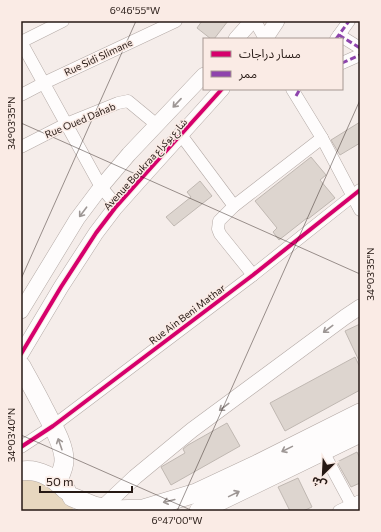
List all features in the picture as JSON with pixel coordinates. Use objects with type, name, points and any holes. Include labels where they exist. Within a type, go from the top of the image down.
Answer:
[{"type":"main road","points":[[21,366],[61,444],[64,455],[63,467],[57,482]]},
{"type":"main road","points":[[199,511],[319,443],[360,414]]},
{"type":"main road","points":[[21,471],[26,470],[37,472],[48,476],[57,482],[76,504],[113,510],[142,509],[196,493],[319,443],[360,433]]},
{"type":"street","points":[[63,21],[21,42],[101,187],[117,206]]},
{"type":"street","name":"Rue Sidi Slimane","points":[[21,95],[176,21]]},
{"type":"street","points":[[237,38],[253,21],[264,38]]},
{"type":"street","points":[[266,38],[277,21]]},
{"type":"street","points":[[338,37],[349,21]]},
{"type":"street","points":[[343,40],[360,48]]},
{"type":"street","points":[[343,63],[360,55]]},
{"type":"street","name":"Avenue Boukraa شارع بوكراع","points":[[21,311],[77,219],[101,187],[129,154],[203,76]]},
{"type":"street","name":"Avenue Boukraa شارع بوكراع","points":[[21,354],[61,287],[96,233],[139,180],[221,90]]},
{"type":"street","points":[[296,91],[322,138],[356,193],[360,210]]},
{"type":"street","name":"Rue Oued Dahab","points":[[21,147],[66,124],[118,103],[128,101],[158,124]]},
{"type":"street","points":[[180,135],[234,206]]},
{"type":"street","points":[[253,275],[220,234],[218,229],[219,221],[234,206],[322,138]]},
{"type":"street","name":"Rue Ain Beni Mathar","points":[[21,447],[53,426],[253,275],[356,193]]},
{"type":"street","points":[[102,508],[135,477],[192,430],[360,307]]},
{"type":"street","points":[[319,443],[356,506],[339,511]]},
{"type":"shaded area","points":[[21,478],[37,479],[70,502],[74,511],[21,511]]},
{"type":"building","points":[[202,21],[228,21],[215,38],[210,38],[197,28]]},
{"type":"building","points":[[360,122],[360,143],[340,155],[331,140]]},
{"type":"building","points":[[311,157],[326,175],[320,180],[335,198],[279,240],[273,232],[277,228],[255,201]]},
{"type":"building","points":[[200,181],[212,196],[174,226],[166,217],[191,197],[187,192]]},
{"type":"building","points":[[360,324],[360,363],[345,331]]},
{"type":"building","points":[[355,357],[360,367],[360,390],[285,431],[270,403]]},
{"type":"building","points":[[227,423],[240,446],[171,485],[161,467],[185,453],[183,449],[188,445]]},
{"type":"building","points":[[357,452],[360,458],[360,483],[351,487],[337,462]]},
{"type":"building","points":[[298,478],[312,507],[303,511],[290,511],[278,487]]},
{"type":"marked path","points":[[337,38],[349,21]]},
{"type":"marked path","points":[[339,35],[360,48]]},
{"type":"marked path","points":[[343,63],[360,55]]},
{"type":"marked path","points":[[296,96],[299,90]]},
{"type":"cycle path","points":[[21,354],[61,287],[96,233],[115,208],[221,90]]},
{"type":"cycle path","points":[[21,447],[53,426],[253,275],[360,190]]}]
